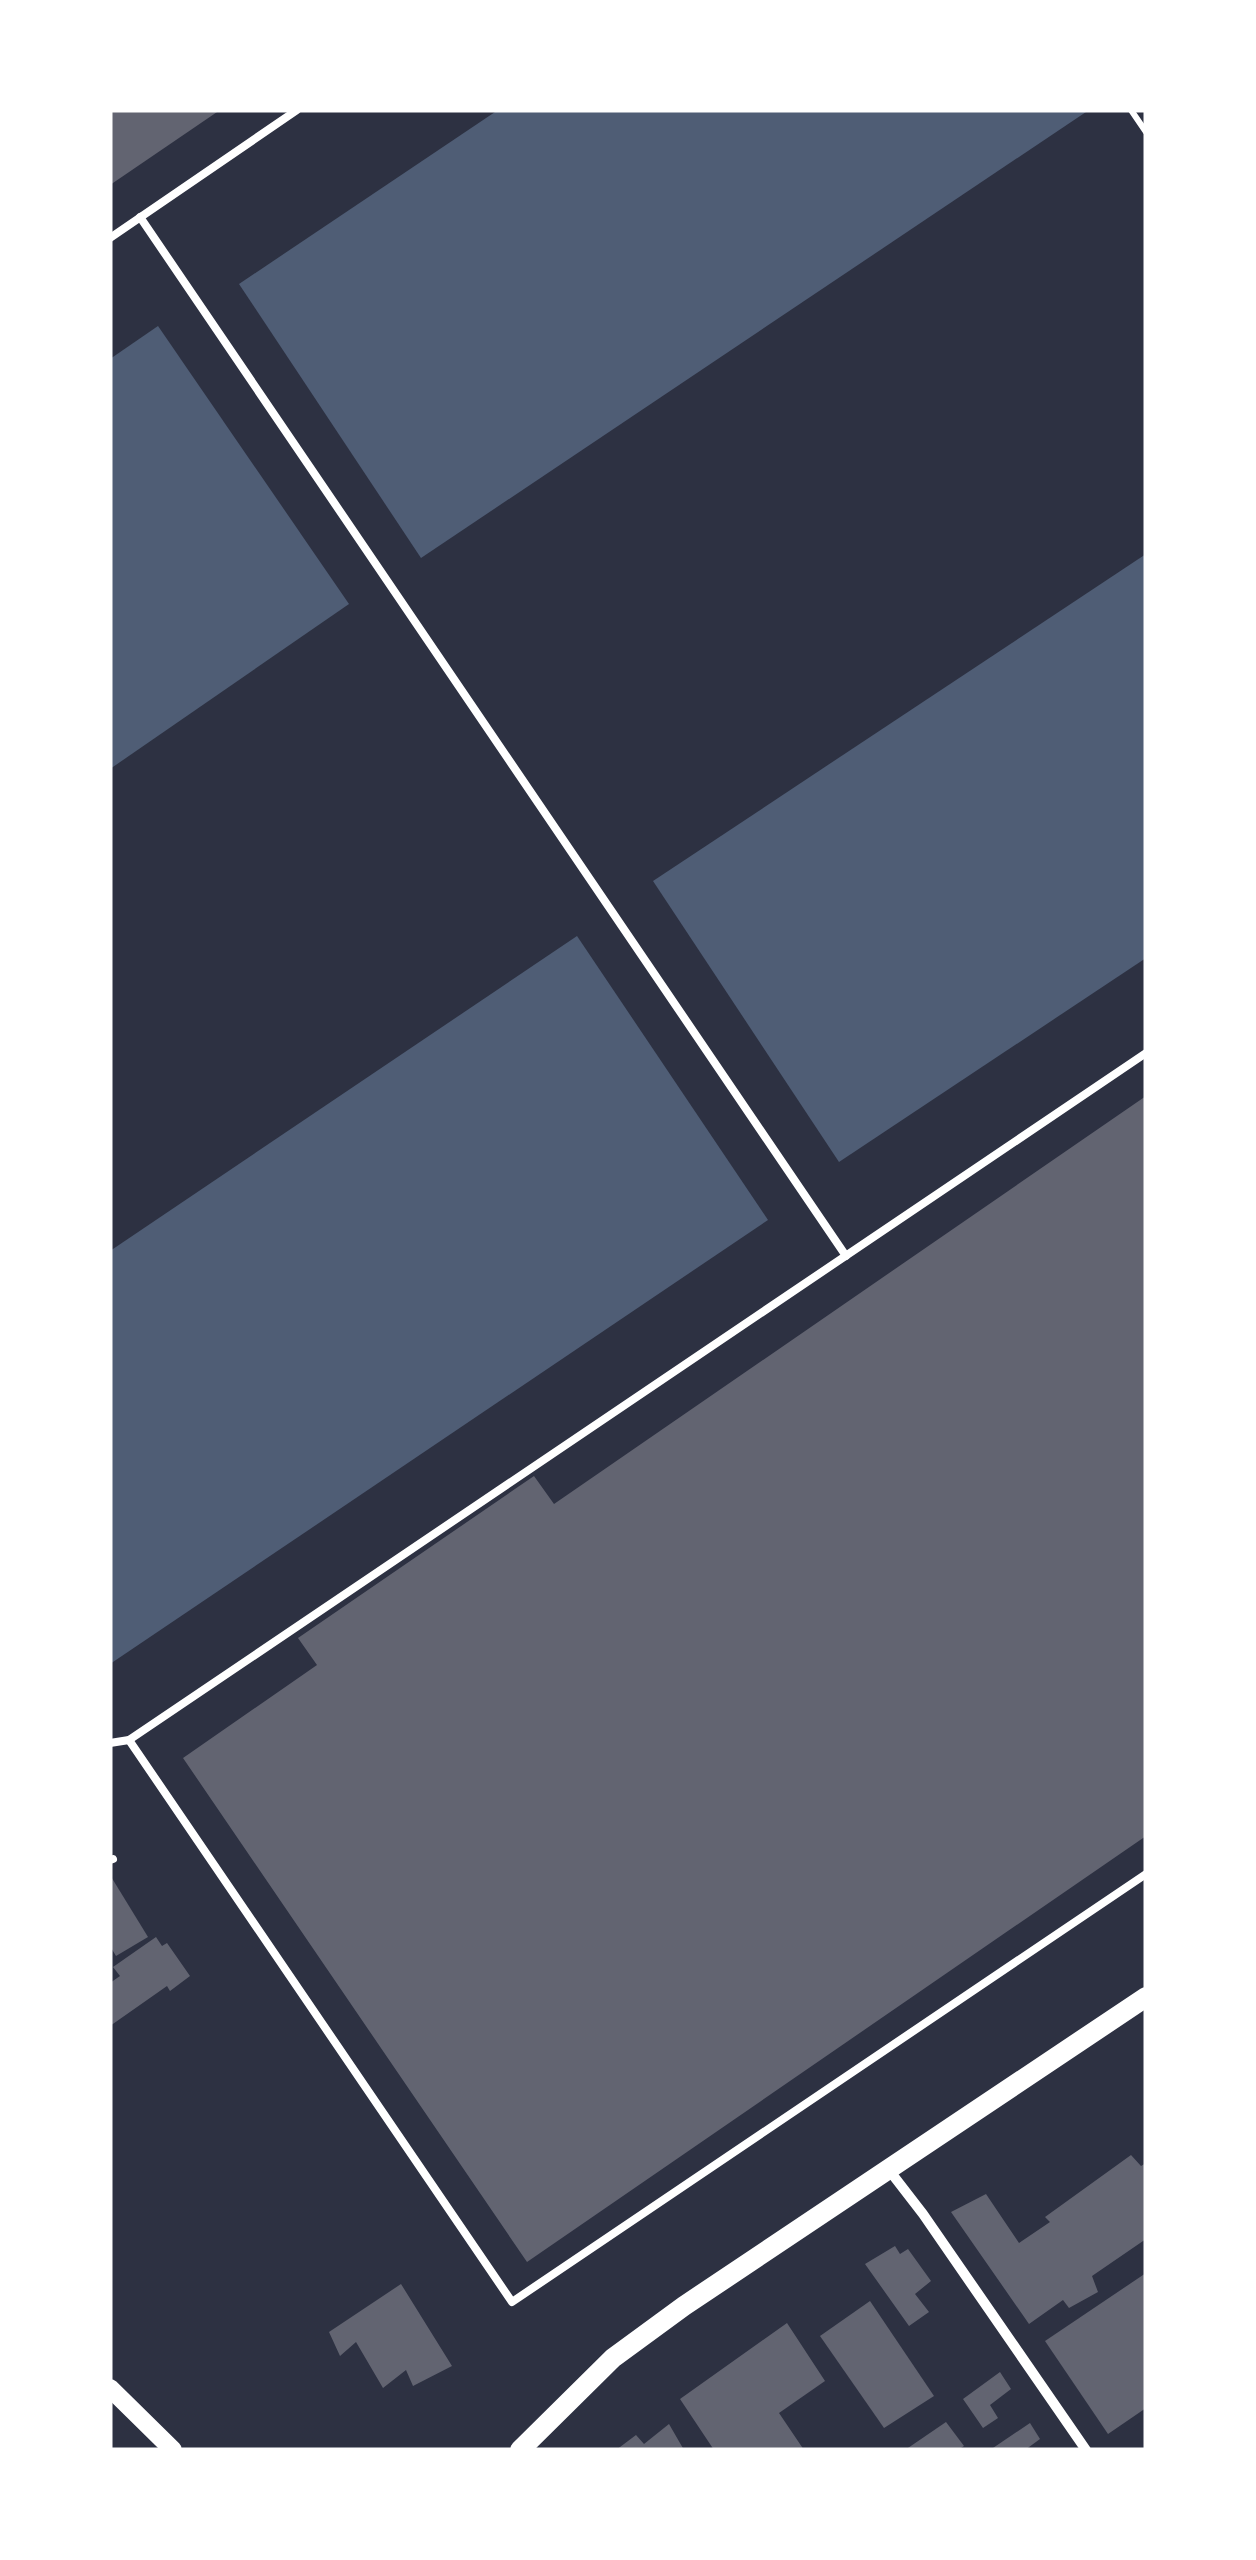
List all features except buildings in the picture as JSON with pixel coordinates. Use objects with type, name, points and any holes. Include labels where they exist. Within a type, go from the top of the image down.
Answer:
[{"type":"main road","points":[[520,2450],[613,2358],[684,2306],[1146,1997]]},
{"type":"street","points":[[889,2170],[1086,2450]]},
{"type":"street","points":[[110,2388],[173,2450]]},
{"type":"lane","points":[[110,238],[297,110]]},
{"type":"lane","points":[[140,217],[846,1256]]},
{"type":"lane","points":[[110,1743],[129,1740],[1146,1054]]},
{"type":"lane","points":[[129,1740],[512,2302],[1146,1874]]},
{"type":"path","points":[[1131,110],[1146,132]]},
{"type":"water","points":[[498,110],[1089,110],[421,558],[239,284]]},
{"type":"water","points":[[158,326],[349,604],[110,769],[110,359]]},
{"type":"water","points":[[1146,554],[1146,958],[839,1162],[653,881]]},
{"type":"water","points":[[577,936],[768,1220],[110,1664],[110,1251]]}]
